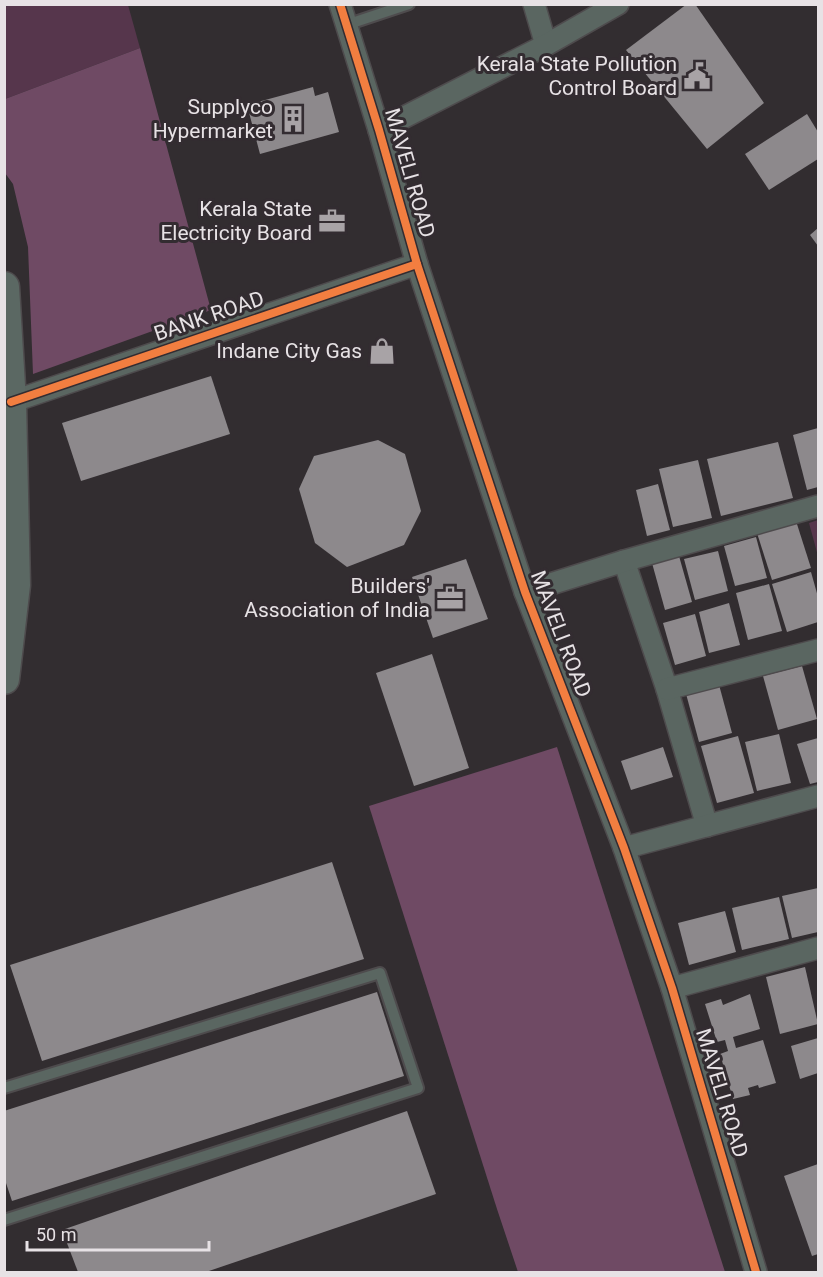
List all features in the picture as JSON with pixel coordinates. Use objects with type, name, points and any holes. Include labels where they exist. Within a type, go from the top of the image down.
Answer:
[{"type":"street","name":"MAVELI ROAD","points":[[340,4],[417,264],[525,592],[624,848],[672,988],[756,1272]]},
{"type":"street","points":[[534,4],[546,45]]},
{"type":"street","points":[[379,130],[546,45],[618,4]]},
{"type":"street","name":"BANK ROAD","points":[[11,402],[417,264]]},
{"type":"street","points":[[4,287],[11,402],[15,585],[4,679]]},
{"type":"street","points":[[525,592],[624,561],[819,506]]},
{"type":"street","points":[[624,561],[667,689],[707,826]]},
{"type":"street","points":[[667,689],[819,650]]},
{"type":"street","points":[[624,848],[819,796]]},
{"type":"street","points":[[672,988],[819,948]]},
{"type":"lane","points":[[346,25],[409,4]]},
{"type":"lane","points":[[4,1088],[380,973],[418,1088],[4,1220]]},
{"type":"shaded area","points":[[5,5],[128,5],[140,48],[5,99]]},
{"type":"shaded area","points":[[140,48],[211,310],[33,374],[28,247],[13,184],[5,173],[5,99]]},
{"type":"shaded area","points":[[818,520],[818,556],[809,523]]},
{"type":"shaded area","points":[[557,747],[725,1272],[518,1272],[497,1209],[369,806]]},
{"type":"building","name":"Kerala State Pollution Control Board","points":[[687,4],[695,4],[764,103],[707,149],[626,50]]},
{"type":"building","name":"Supplyco Hypermarket","points":[[313,87],[315,96],[328,92],[339,132],[260,154],[247,105]]},
{"type":"building","points":[[807,114],[818,132],[818,159],[769,190],[745,154]]},
{"type":"building","points":[[818,228],[818,246],[810,235]]},
{"type":"building","points":[[211,376],[230,434],[81,481],[62,423]]},
{"type":"building","points":[[818,428],[818,487],[807,490],[793,435]]},
{"type":"building","points":[[378,440],[405,454],[421,511],[404,545],[347,567],[315,543],[299,489],[314,456]]},
{"type":"building","points":[[778,442],[793,498],[721,516],[707,459]]},
{"type":"building","points":[[698,460],[712,518],[673,527],[659,469]]},
{"type":"building","points":[[658,484],[670,530],[647,536],[636,490]]},
{"type":"building","points":[[796,521],[811,568],[772,580],[757,533]]},
{"type":"building","points":[[756,537],[767,578],[735,586],[724,546]]},
{"type":"building","points":[[718,551],[728,591],[695,600],[684,559]]},
{"type":"building","points":[[679,556],[692,602],[665,610],[652,563]]},
{"type":"building","name":"Builders' Association of India","points":[[466,559],[488,619],[433,638],[412,577]]},
{"type":"building","points":[[811,572],[818,597],[818,622],[787,632],[772,584]]},
{"type":"building","points":[[769,584],[782,631],[748,640],[736,593]]},
{"type":"building","points":[[729,603],[740,645],[709,653],[699,612]]},
{"type":"building","points":[[695,614],[706,656],[675,665],[663,623]]},
{"type":"building","points":[[432,654],[469,768],[414,786],[376,673]]},
{"type":"building","points":[[802,666],[817,719],[778,730],[763,676]]},
{"type":"building","points":[[718,681],[732,733],[699,742],[685,690]]},
{"type":"building","points":[[779,734],[791,783],[757,791],[745,742]]},
{"type":"building","points":[[738,736],[754,793],[717,803],[701,746]]},
{"type":"building","points":[[818,738],[818,782],[810,784],[797,744]]},
{"type":"building","points":[[663,747],[673,777],[631,790],[621,761]]},
{"type":"building","points":[[332,862],[364,959],[42,1061],[10,965]]},
{"type":"building","points":[[818,888],[818,932],[792,938],[782,896]]},
{"type":"building","points":[[779,897],[789,939],[742,950],[732,908]]},
{"type":"building","points":[[725,911],[736,952],[689,965],[678,923]]},
{"type":"building","points":[[805,967],[818,1024],[780,1034],[766,977]]},
{"type":"building","points":[[377,992],[404,1076],[12,1201],[4,1177],[4,1111]]},
{"type":"building","points":[[750,994],[760,1029],[733,1037],[736,1048],[763,1040],[776,1083],[759,1088],[758,1085],[748,1088],[750,1095],[733,1099],[720,1054],[728,1051],[725,1040],[717,1042],[705,1004],[721,999],[723,1005]]},
{"type":"building","points":[[818,1038],[818,1073],[800,1079],[791,1046]]},
{"type":"building","points":[[407,1111],[436,1194],[206,1272],[78,1272],[62,1230]]},
{"type":"building","points":[[818,1164],[818,1254],[812,1256],[784,1176]]},
{"type":"cycle path","points":[[340,4],[417,264],[525,592],[624,848],[672,988],[756,1272]]},
{"type":"cycle path","points":[[11,402],[417,264]]},
{"type":"place","name":"Kerala State Pollution Control Board","points":[[697,76]]},
{"type":"place","name":"Supplyco Hypermarket","points":[[293,119]]},
{"type":"place","name":"Kerala State Electricity Board","points":[[332,221]]},
{"type":"place","name":"Indane City Gas","points":[[382,351]]},
{"type":"place","name":"Builders' Association of India","points":[[450,598]]}]
